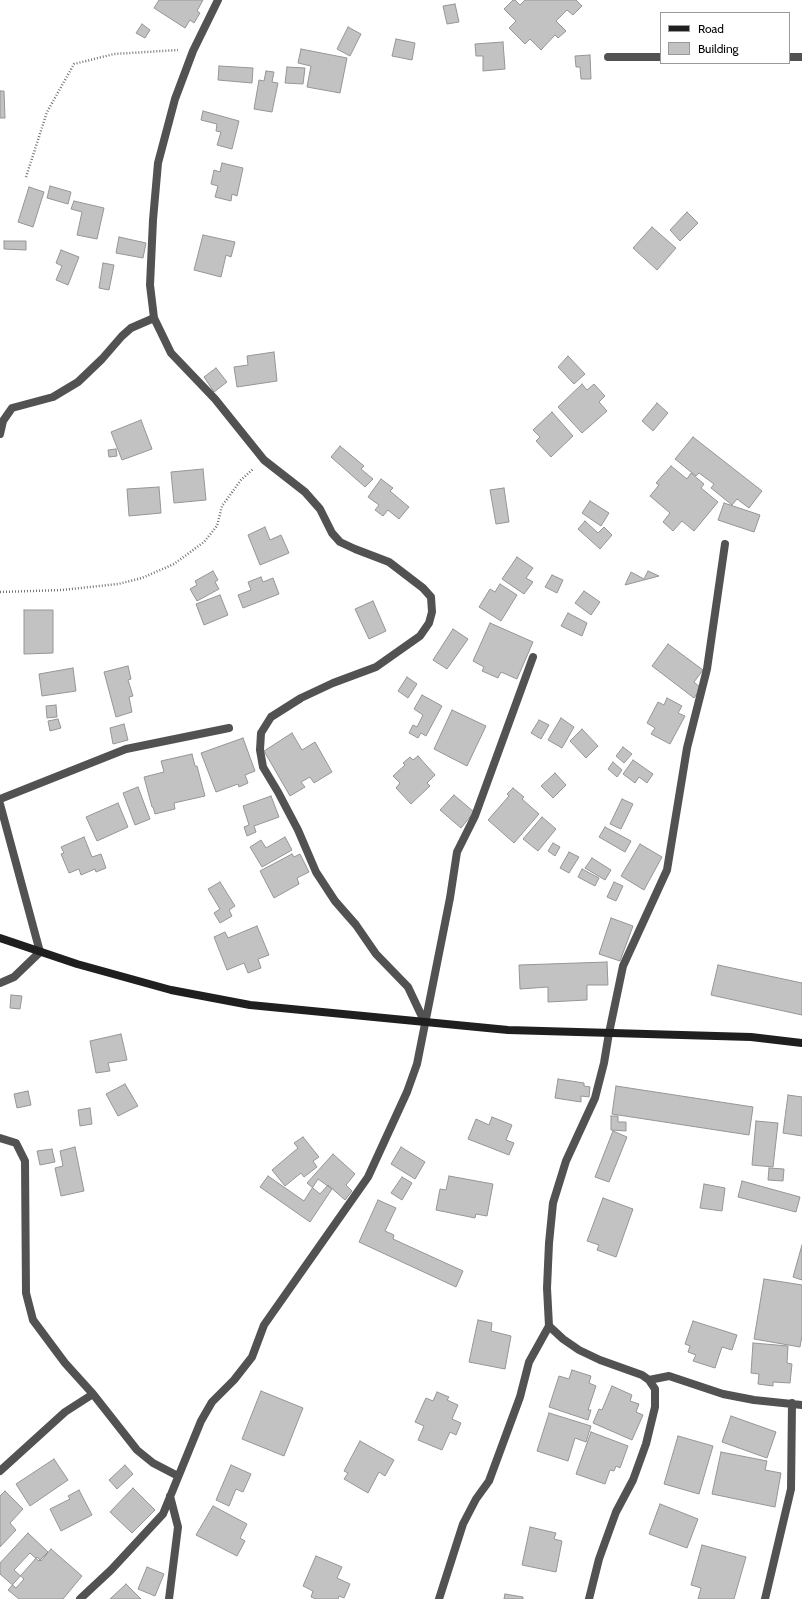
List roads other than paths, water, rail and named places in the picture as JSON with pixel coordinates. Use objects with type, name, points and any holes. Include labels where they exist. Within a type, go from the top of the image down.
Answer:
[{"type":"street","points":[[218,0],[193,51],[175,99],[158,163],[153,220],[150,285],[154,318],[171,353],[215,399],[264,460],[304,492],[320,509],[332,533],[340,542],[355,550],[390,562],[423,588],[431,597],[432,612],[428,623],[420,636],[376,667],[333,683],[301,698],[271,717],[261,733],[260,750],[263,767],[298,830],[316,872],[335,901],[356,925],[376,954],[408,987],[425,1023]]},
{"type":"street","points":[[608,57],[660,57]]},
{"type":"street","points":[[790,57],[802,57]]},
{"type":"street","points":[[0,434],[3,421],[12,408],[53,397],[78,382],[102,360],[122,336],[131,328],[154,318]]},
{"type":"street","points":[[439,1599],[463,1524],[476,1499],[489,1481],[520,1396],[529,1362],[549,1326],[547,1288],[553,1203],[566,1161],[595,1098],[604,1063],[623,966],[667,870],[687,748],[707,669],[725,544]]},
{"type":"street","points":[[80,1599],[111,1570],[163,1514],[200,1421],[212,1402],[234,1380],[252,1357],[264,1325],[368,1177],[407,1092],[417,1064],[450,898],[457,852],[475,816],[533,657]]},
{"type":"street","points":[[0,799],[126,749],[229,728]]},
{"type":"street","points":[[0,804],[40,952]]},
{"type":"street","points":[[0,938],[40,952],[171,990],[250,1005],[508,1030],[751,1037],[802,1043]]},
{"type":"street","points":[[0,983],[14,977],[40,952]]},
{"type":"street","points":[[0,1138],[16,1143],[25,1161],[26,1293],[33,1320],[65,1363],[93,1394],[137,1450],[153,1463],[178,1476]]},
{"type":"street","points":[[549,1326],[563,1339],[579,1350],[600,1360],[642,1375],[649,1380],[655,1390],[654,1407],[646,1444],[633,1480],[616,1512],[599,1559],[589,1599]]},
{"type":"street","points":[[649,1380],[669,1376],[723,1394],[754,1400],[802,1405]]},
{"type":"street","points":[[0,1471],[65,1412],[93,1394]]},
{"type":"street","points":[[766,1599],[791,1489],[792,1403]]},
{"type":"street","points":[[169,1599],[178,1527],[170,1496]]}]
